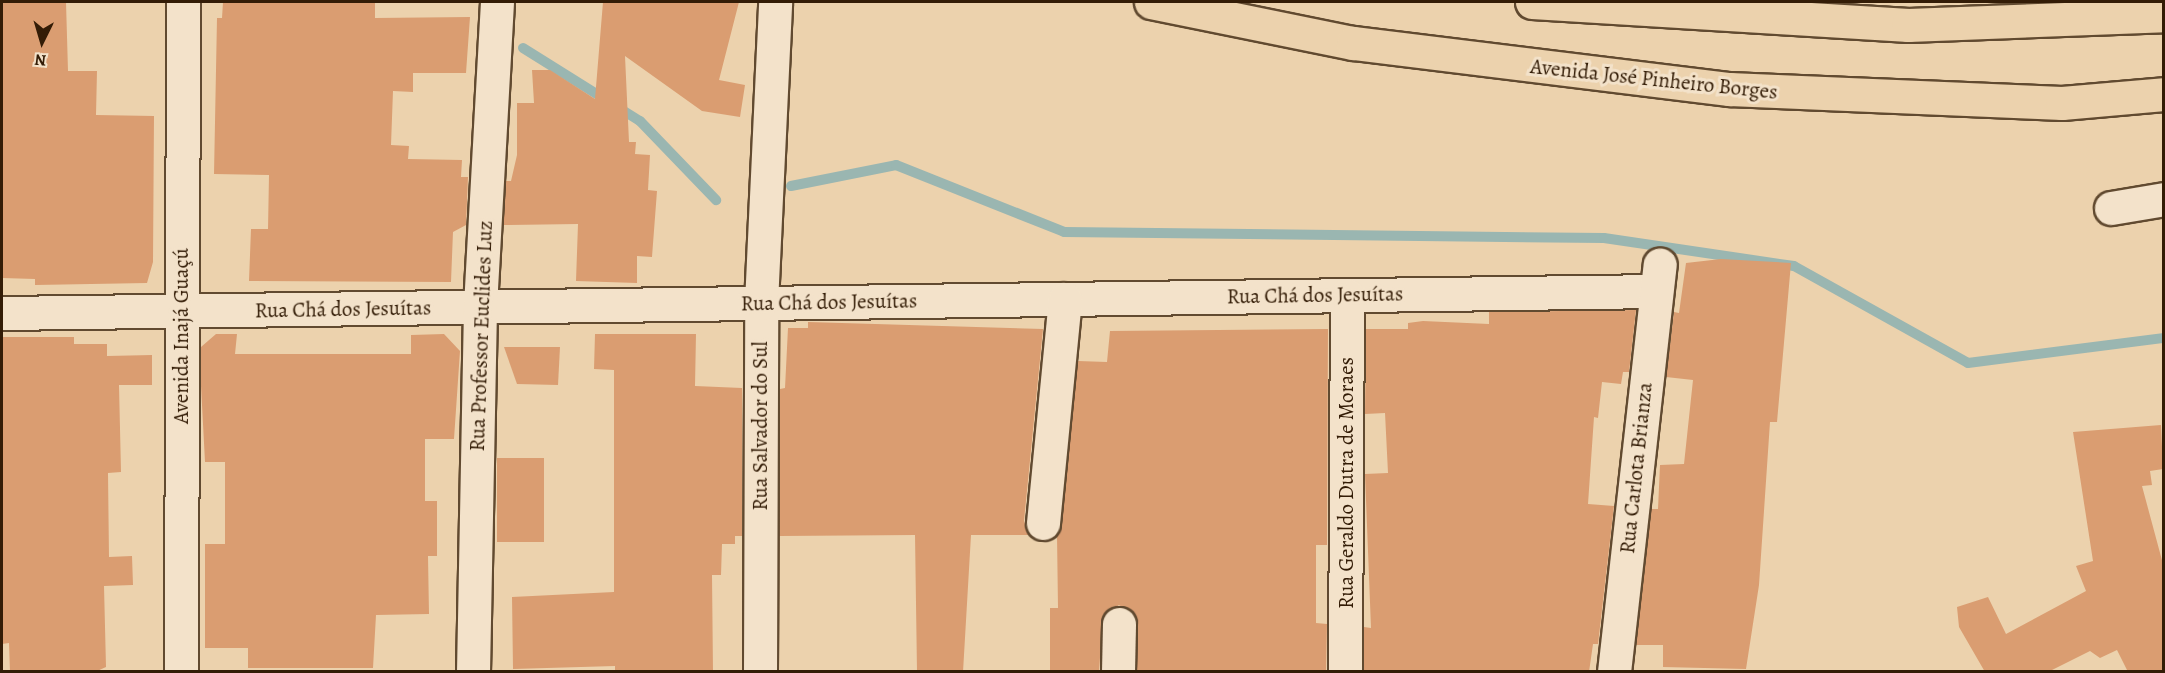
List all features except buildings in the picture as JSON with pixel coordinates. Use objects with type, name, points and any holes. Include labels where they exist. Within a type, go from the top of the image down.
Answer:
[{"type":"main road","name":"Avenida José Pinheiro Borges","points":[[1150,2],[1353,44],[1729,89],[2062,103],[2163,94]]},
{"type":"main road","points":[[1532,2],[1908,24],[2163,15]]},
{"type":"street","name":"Avenida Inajá Guaçú","points":[[181,672],[183,2]]},
{"type":"street","name":"Rua Professor Euclides Luz","points":[[473,672],[480,306],[497,2]]},
{"type":"street","name":"Rua Salvador do Sul","points":[[760,672],[761,303],[775,2]]},
{"type":"street","points":[[2111,208],[2163,200]]},
{"type":"street","name":"Rua Chá dos Jesuítas","points":[[2,313],[1347,295],[1658,278]]},
{"type":"street","name":"Rua Carlota Brianza","points":[[1614,672],[1658,278]]},
{"type":"street","name":"Rua Geraldo Dutra de Moraes","points":[[1345,672],[1347,295]]},
{"type":"street","points":[[1043,523],[1065,299]]},
{"type":"street","points":[[1118,672],[1119,624]]},
{"type":"waterway","points":[[523,48],[640,121],[716,200]]},
{"type":"waterway","points":[[791,186],[896,165],[1064,232],[1604,238],[1794,266],[1968,363],[2164,338]]}]
